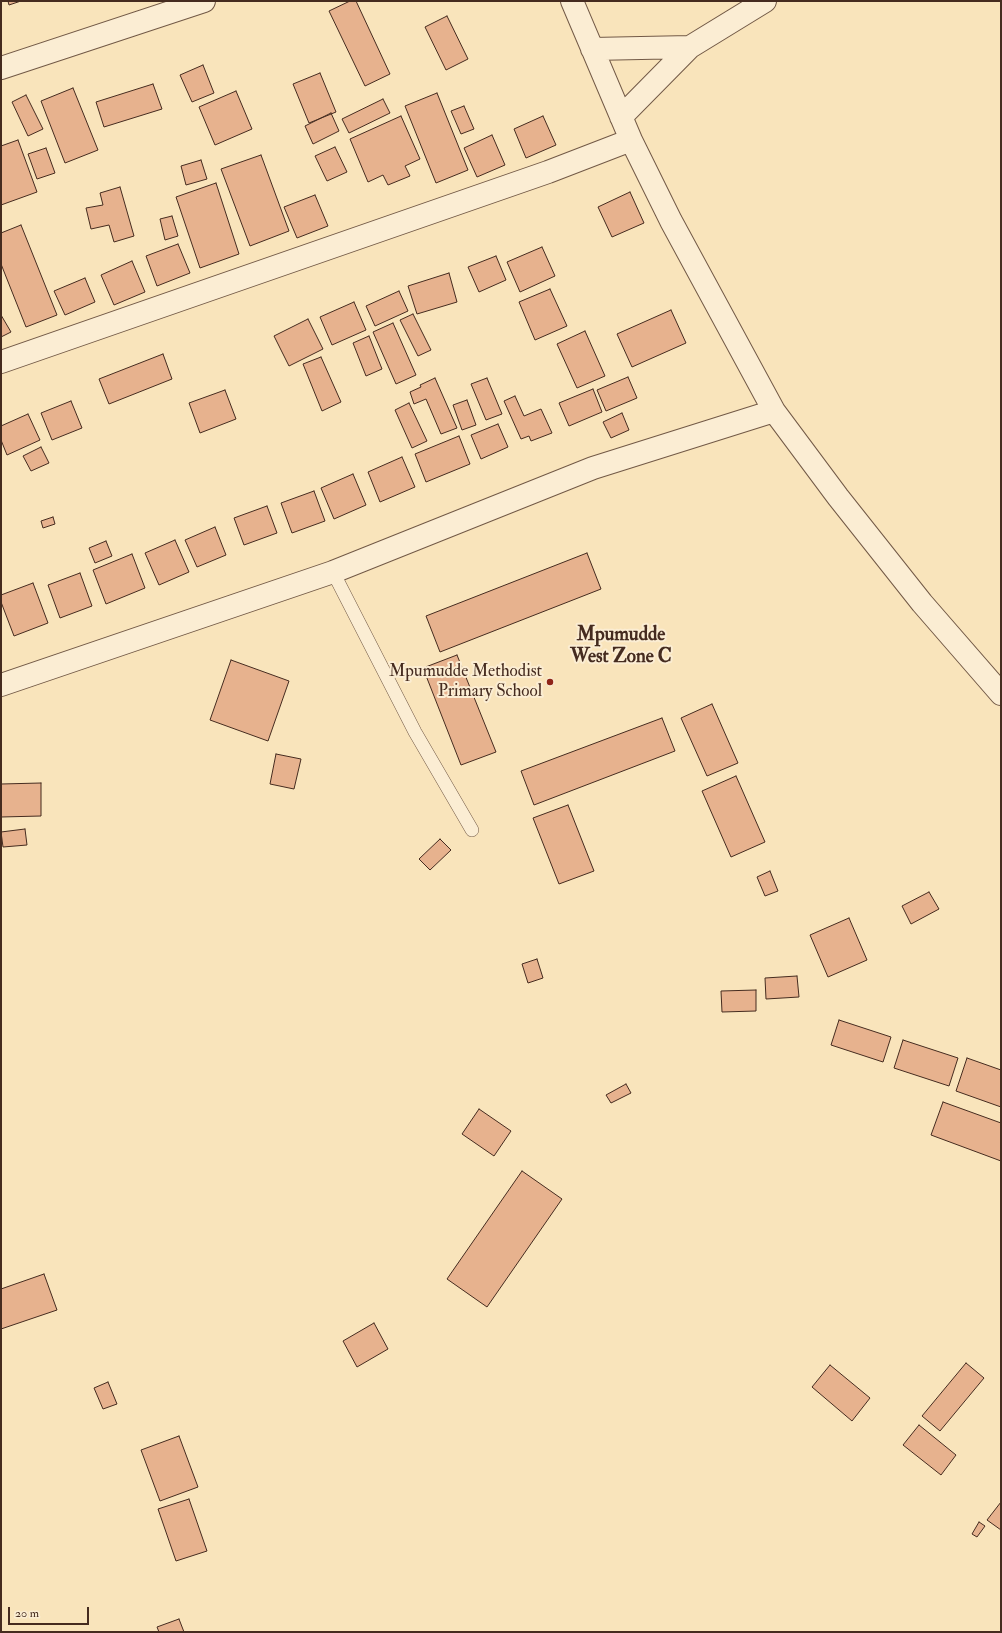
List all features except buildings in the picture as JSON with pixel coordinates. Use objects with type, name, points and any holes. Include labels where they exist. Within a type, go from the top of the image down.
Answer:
[{"type":"street","points":[[1,68],[204,1]]},
{"type":"street","points":[[572,1],[631,140],[671,221],[774,411],[838,497],[922,603],[1001,694]]},
{"type":"street","points":[[621,117],[690,47],[765,1]]},
{"type":"street","points":[[592,49],[690,47]]},
{"type":"street","points":[[1,362],[548,172],[631,140]]},
{"type":"street","points":[[1,686],[332,572],[593,468],[774,411]]},
{"type":"lane","points":[[332,572],[415,732],[472,830]]},
{"type":"place","name":"Mpumudde Methodist Primary School","points":[[550,682]]},
{"type":"district","name":"Mpumudde West Zone C","points":[[621,647]]}]
